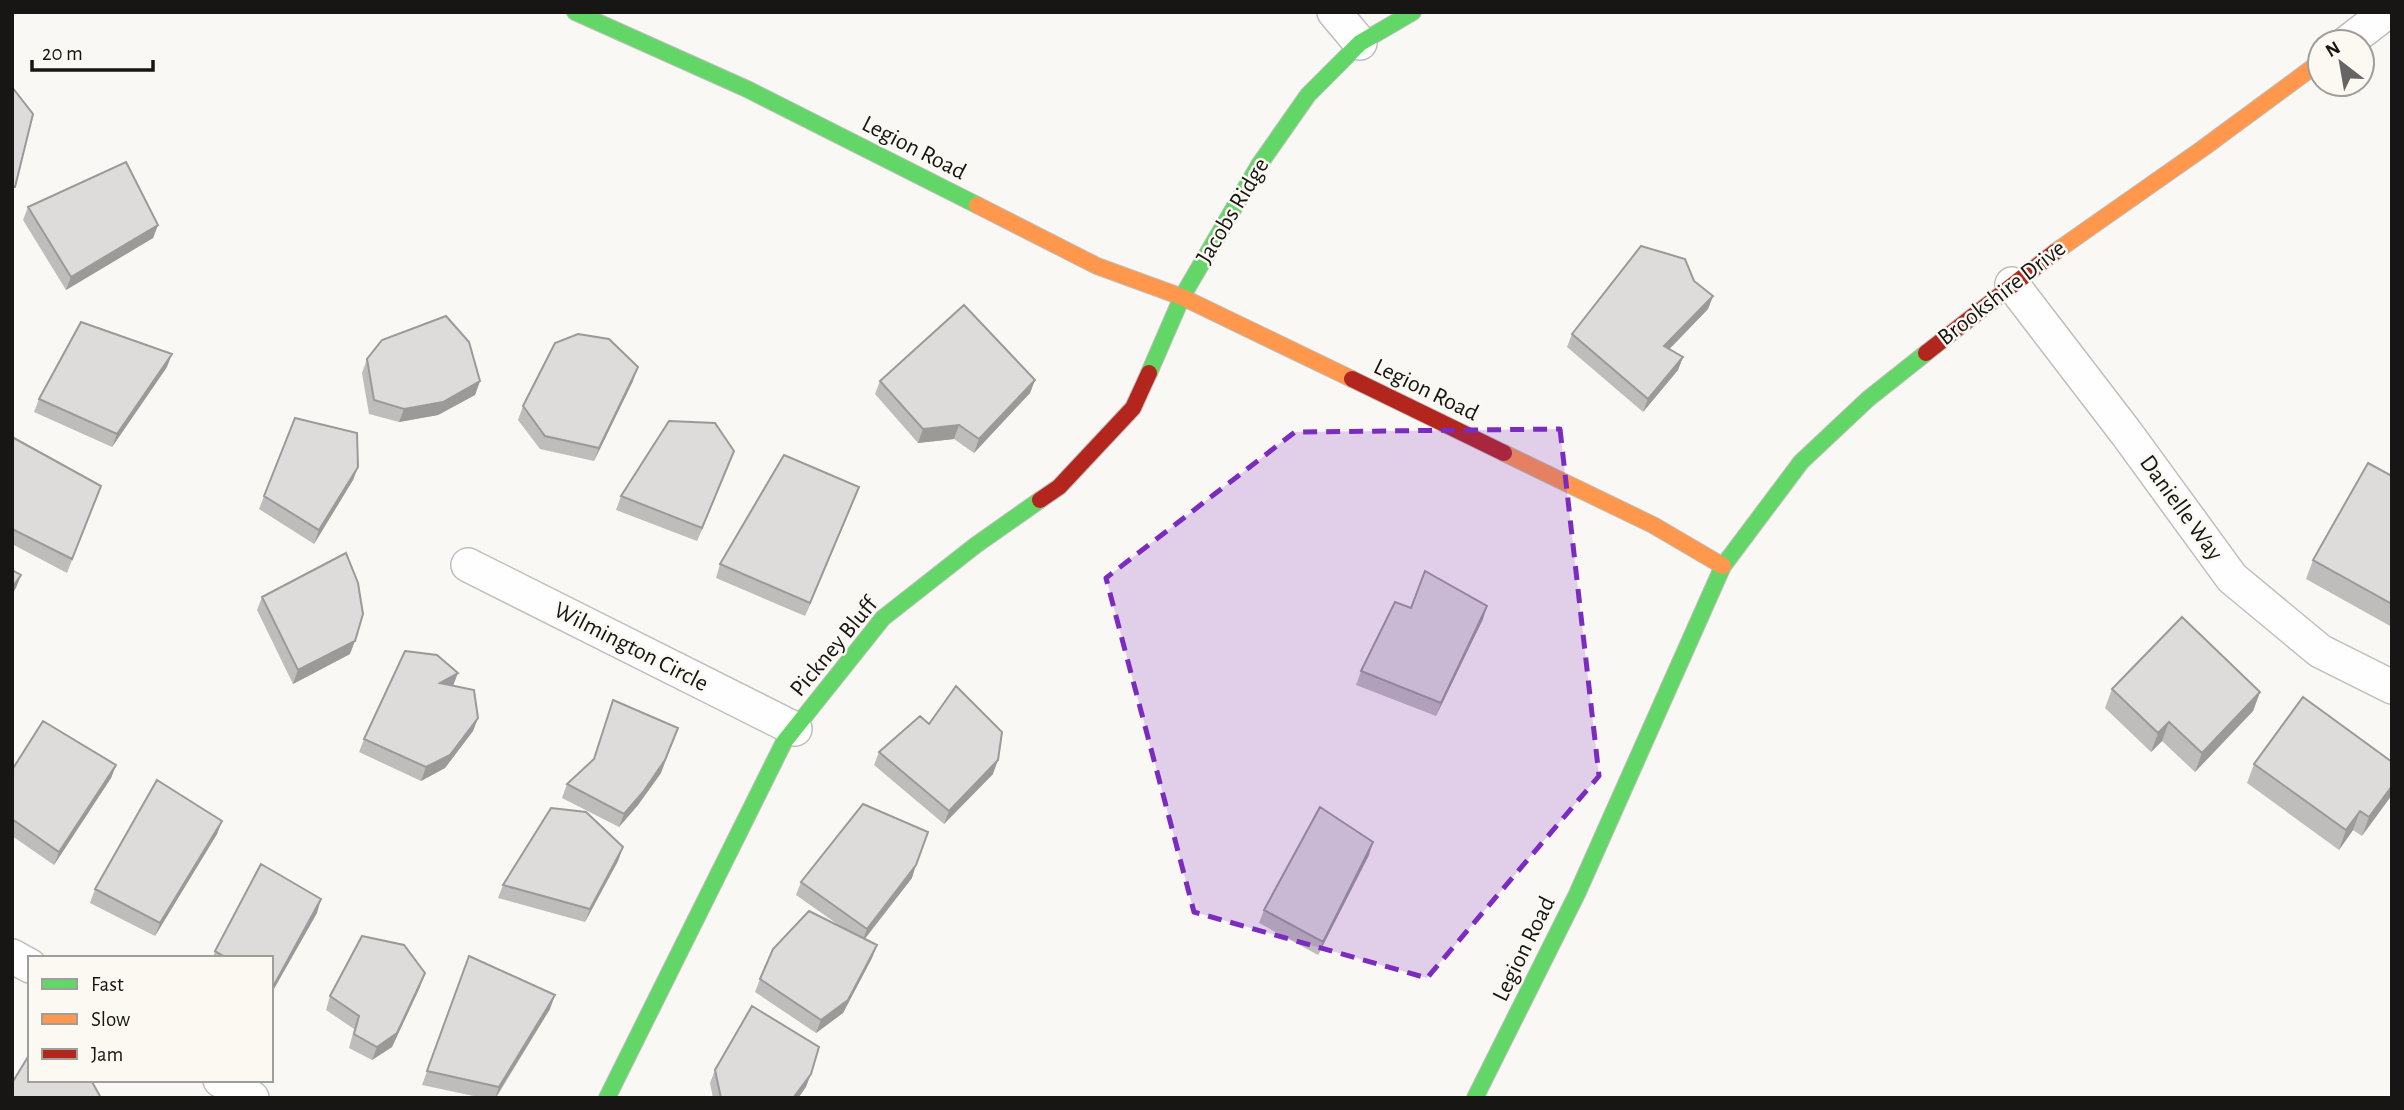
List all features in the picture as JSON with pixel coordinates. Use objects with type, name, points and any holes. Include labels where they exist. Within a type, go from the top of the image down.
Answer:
[{"type":"street","name":"Legion Road","points":[[575,12],[747,89],[1097,266],[1182,296],[1653,525],[1723,566],[1577,894],[1475,1098]]},
{"type":"street","points":[[1334,12],[1360,43]]},
{"type":"street","name":"Jacobs Ridge","points":[[1182,296],[1259,165],[1308,95],[1360,43],[1413,12]]},
{"type":"street","points":[[2366,28],[2387,12]]},
{"type":"street","name":"Brookshire Drive","points":[[1723,566],[1801,462],[1868,399],[2105,215],[2202,149],[2306,72]]},
{"type":"street","name":"Danielle Way","points":[[2012,285],[2127,434],[2232,578],[2320,651],[2392,687]]},
{"type":"street","name":"Pickney Bluff","points":[[607,1098],[784,742],[883,618],[976,545],[1059,487],[1133,408],[1182,296]]},
{"type":"street","name":"Wilmington Circle","points":[[468,565],[795,729]]},
{"type":"street","points":[[12,956],[28,965]]},
{"type":"street","points":[[224,1082],[252,1098]]},
{"type":"highlighted area","points":[[1560,429],[1599,776],[1427,978],[1194,912],[1106,578],[1295,432]]},
{"type":"building","points":[[12,87],[33,114],[15,187],[12,187]]},
{"type":"building","points":[[126,162],[158,225],[71,277],[28,207]]},
{"type":"building","points":[[1641,246],[1685,259],[1694,281],[1713,296],[1664,346],[1683,357],[1648,399],[1572,334]]},
{"type":"building","points":[[964,305],[1035,380],[979,439],[959,425],[923,429],[880,381]]},
{"type":"building","points":[[446,316],[469,342],[480,381],[443,402],[404,409],[374,400],[367,359],[382,340]]},
{"type":"building","points":[[81,322],[172,354],[117,434],[39,399]]},
{"type":"building","points":[[578,334],[609,339],[638,367],[599,448],[545,436],[523,406],[555,343]]},
{"type":"building","points":[[295,418],[357,433],[358,467],[319,530],[264,496]]},
{"type":"building","points":[[669,421],[715,423],[734,451],[702,528],[621,496]]},
{"type":"building","points":[[12,437],[101,486],[72,559],[12,529]]},
{"type":"building","points":[[784,455],[859,487],[810,603],[720,564]]},
{"type":"building","points":[[2368,463],[2392,476],[2392,604],[2313,560]]},
{"type":"building","points":[[346,553],[358,583],[363,614],[355,641],[298,670],[262,597]]},
{"type":"building","points":[[12,570],[21,575],[12,588]]},
{"type":"building","points":[[1425,571],[1487,606],[1441,703],[1361,671],[1395,602],[1411,608]]},
{"type":"building","points":[[2182,617],[2260,692],[2202,753],[2169,722],[2158,733],[2112,689]]},
{"type":"building","points":[[405,651],[437,655],[458,673],[440,683],[474,690],[478,718],[450,755],[426,767],[364,739]]},
{"type":"building","points":[[956,686],[1002,732],[998,760],[949,811],[879,752],[920,716],[929,724]]},
{"type":"building","points":[[2303,697],[2392,762],[2392,786],[2369,817],[2360,811],[2346,830],[2254,764]]},
{"type":"building","points":[[613,700],[678,728],[665,760],[624,814],[567,784],[594,759]]},
{"type":"building","points":[[43,721],[116,765],[59,852],[12,819],[12,770]]},
{"type":"building","points":[[157,780],[222,821],[160,923],[95,889]]},
{"type":"building","points":[[863,804],[928,832],[916,865],[867,929],[801,882]]},
{"type":"building","points":[[1320,807],[1373,842],[1323,942],[1264,910]]},
{"type":"building","points":[[551,808],[586,812],[623,847],[590,909],[503,885]]},
{"type":"building","points":[[261,864],[321,899],[274,985],[273,956],[224,956],[215,951]]},
{"type":"building","points":[[809,911],[877,945],[848,1000],[821,1020],[760,979],[773,949]]},
{"type":"building","points":[[362,936],[404,945],[425,973],[397,1033],[377,1047],[354,1034],[359,1016],[330,996]]},
{"type":"building","points":[[469,956],[555,995],[499,1087],[427,1071]]},
{"type":"building","points":[[752,1006],[819,1047],[811,1074],[793,1098],[721,1098],[715,1070]]},
{"type":"building","points":[[28,1057],[28,1082],[92,1082],[101,1098],[12,1098],[12,1083]]},
{"type":"traffic: fast","points":[[575,12],[747,89],[977,205]]},
{"type":"traffic: fast","points":[[1149,373],[1182,297],[1259,165],[1308,95],[1360,43],[1413,12]]},
{"type":"traffic: fast","points":[[1475,1098],[1577,894],[1723,566],[1801,462],[1868,399],[1926,353]]},
{"type":"traffic: fast","points":[[607,1098],[784,742],[883,618],[976,545],[1040,500]]},
{"type":"traffic: slow","points":[[2055,252],[2306,72]]},
{"type":"traffic: slow","points":[[977,205],[1097,266],[1182,297],[1352,379]]},
{"type":"traffic: slow","points":[[1504,453],[1653,525],[1723,566]]},
{"type":"traffic: jam","points":[[1926,353],[2055,252]]},
{"type":"traffic: jam","points":[[1040,500],[1059,487],[1133,408],[1149,373]]},
{"type":"traffic: jam","points":[[1352,379],[1504,453]]}]
